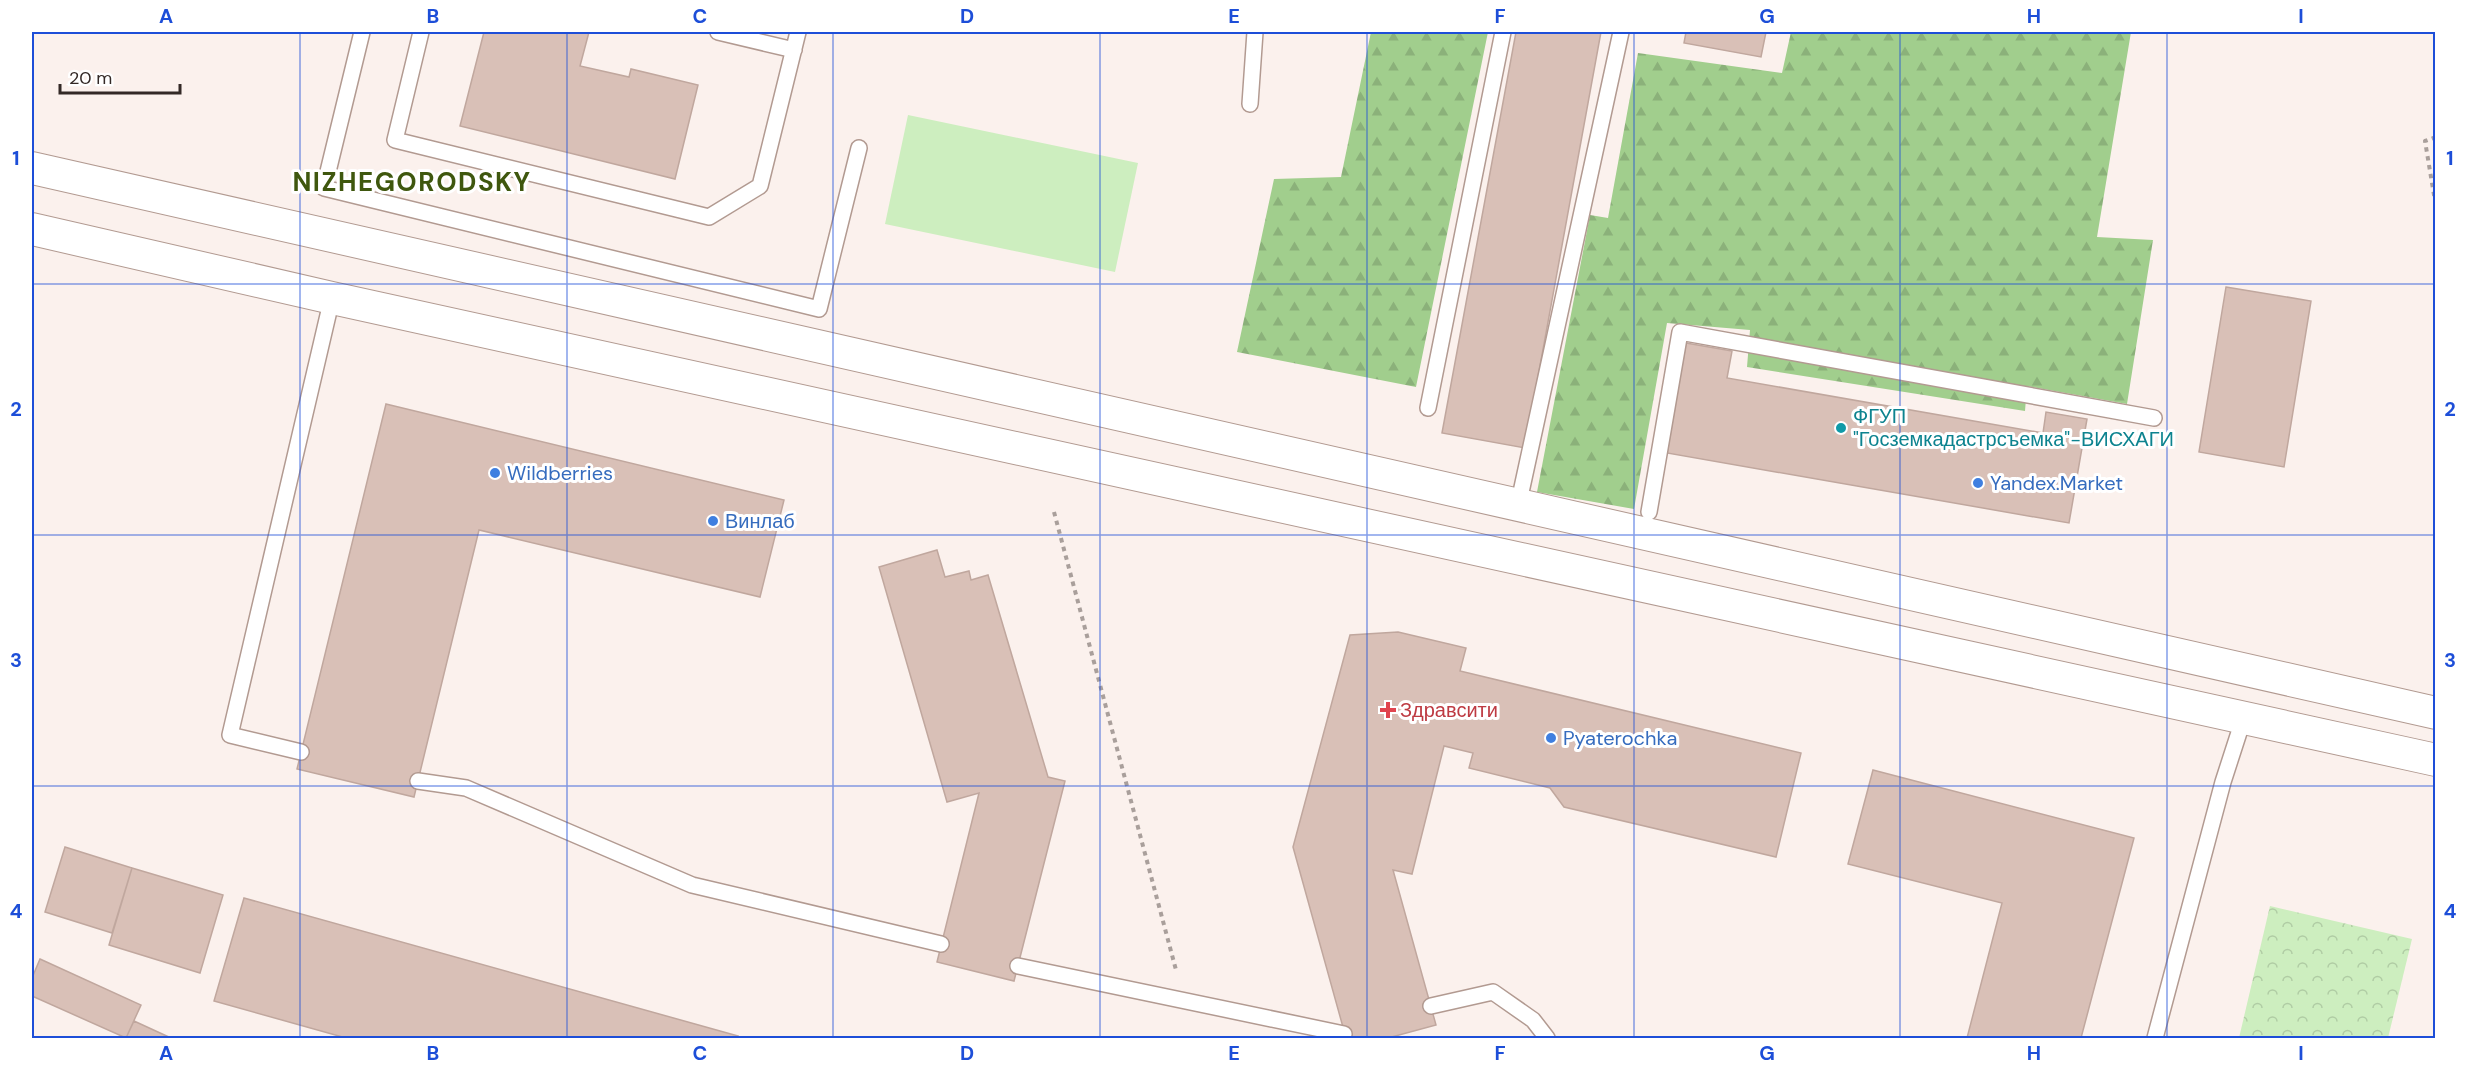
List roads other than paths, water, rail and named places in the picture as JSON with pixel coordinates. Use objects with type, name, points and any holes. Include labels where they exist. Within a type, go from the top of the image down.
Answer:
[{"type":"street","points":[[32,168],[2436,713]]},
{"type":"street","points":[[32,229],[332,298],[2436,760]]},
{"type":"lane","points":[[362,32],[324,188],[819,309],[859,148]]},
{"type":"lane","points":[[421,32],[395,140],[709,217],[760,186],[798,32]]},
{"type":"lane","points":[[718,32],[794,50]]},
{"type":"lane","points":[[1250,104],[1255,32]]},
{"type":"lane","points":[[1428,408],[1503,32]]},
{"type":"lane","points":[[1518,506],[1621,32]]},
{"type":"lane","points":[[302,752],[230,735],[332,298]]},
{"type":"lane","points":[[1649,512],[1680,332],[2154,418]]},
{"type":"lane","points":[[2155,1038],[2223,782],[2244,717]]},
{"type":"lane","points":[[418,781],[466,788],[692,885],[941,944]]},
{"type":"lane","points":[[1018,966],[1344,1034]]},
{"type":"lane","points":[[1431,1006],[1493,992],[1533,1020],[1547,1038]]},
{"type":"place","name":"ФГУП \"Госземкадастрсъемка\"-ВИСХАГИ","points":[[1841,428]]},
{"type":"place","name":"Wildberries","points":[[495,473]]},
{"type":"place","name":"Yandex.Market","points":[[1978,483]]},
{"type":"place","name":"Винлаб","points":[[713,521]]},
{"type":"place","name":"Здравсити","points":[[1388,710]]},
{"type":"place","name":"Pyaterochka","points":[[1551,738]]},
{"type":"district","name":"NIZHEGORODSKY","points":[[412,182]]}]
